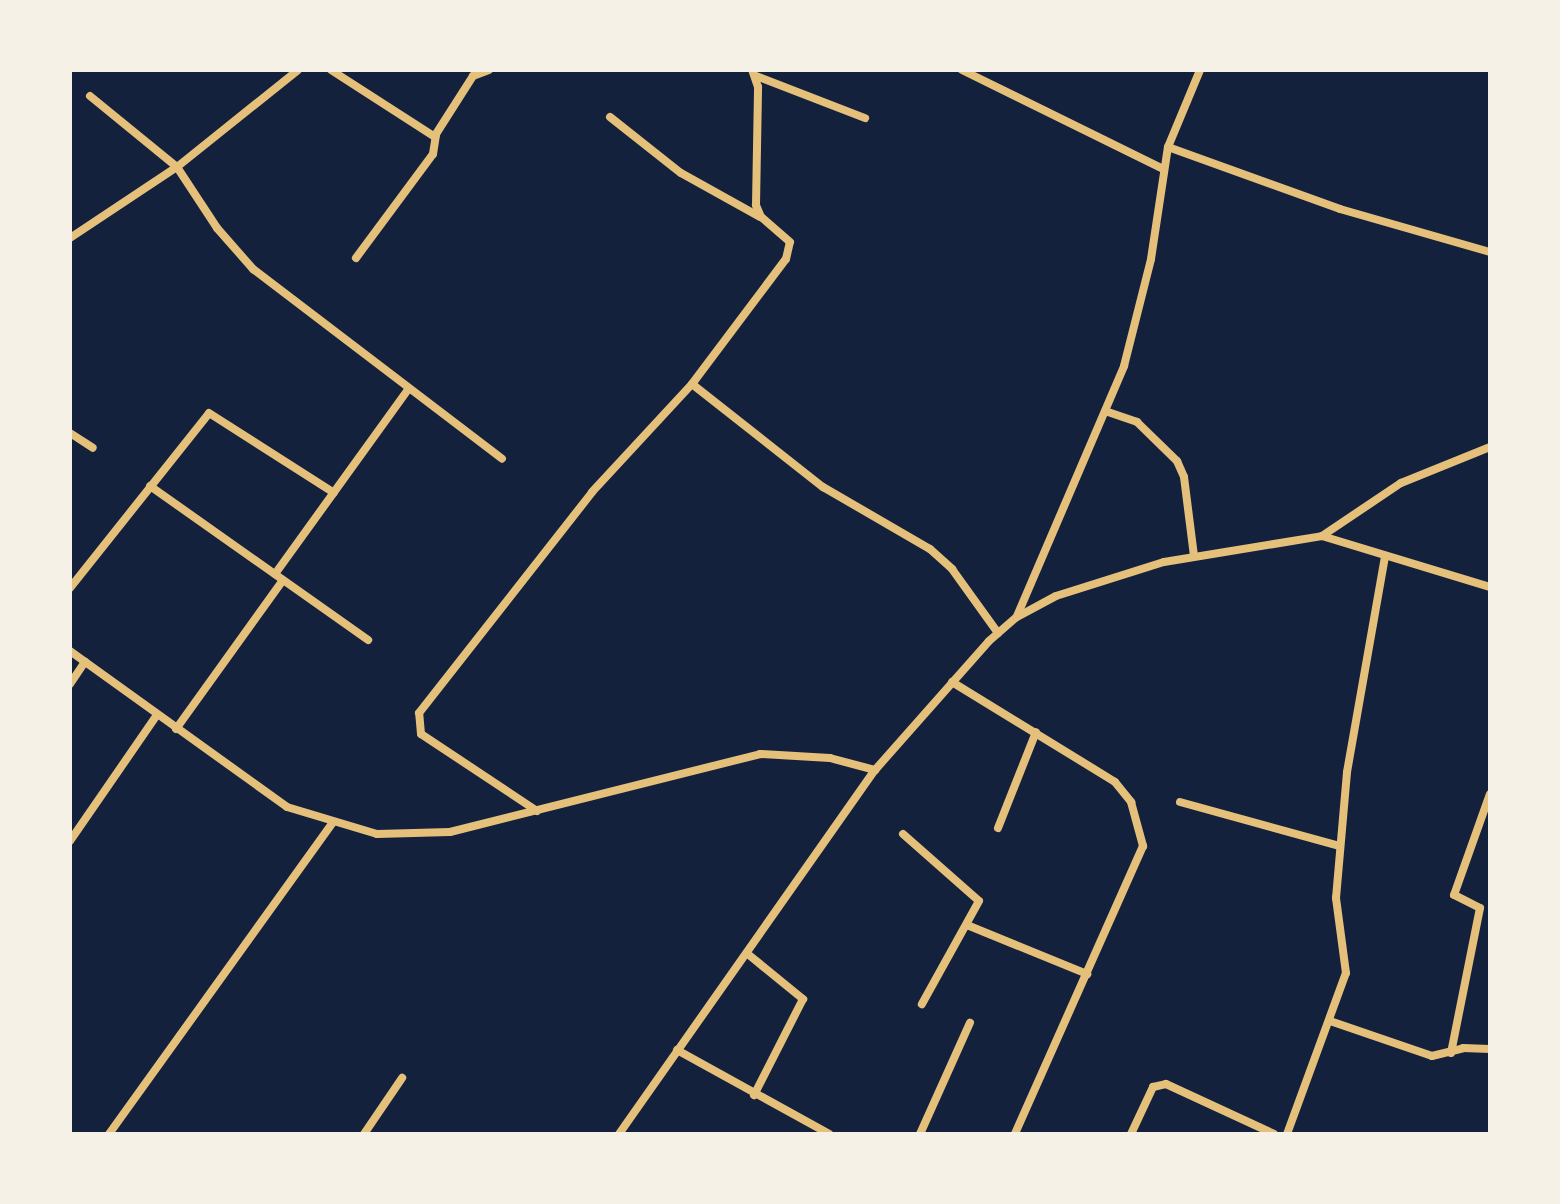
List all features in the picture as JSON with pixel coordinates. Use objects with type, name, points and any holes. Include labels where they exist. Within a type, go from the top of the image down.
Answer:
[{"type":"street","points":[[70,238],[177,167],[298,70]]},
{"type":"street","points":[[331,70],[435,137]]},
{"type":"street","points":[[356,258],[433,154],[435,137],[473,76],[489,70]]},
{"type":"street","points":[[962,70],[1163,169]]},
{"type":"street","points":[[1017,617],[1108,412],[1151,259],[1168,147],[1200,70]]},
{"type":"street","points":[[761,217],[755,193],[754,73],[865,118]]},
{"type":"street","points":[[90,96],[177,167],[217,228],[253,269],[502,459]]},
{"type":"street","points":[[537,811],[421,734],[419,713],[592,492],[692,384],[791,249],[783,234],[761,217],[681,173],[610,117]]},
{"type":"street","points":[[1168,147],[1340,209],[1490,252]]},
{"type":"street","points":[[692,384],[823,487],[930,549],[952,569],[998,633]]},
{"type":"street","points":[[176,729],[334,493],[409,388]]},
{"type":"street","points":[[1108,412],[1137,422],[1177,461],[1184,477],[1194,556]]},
{"type":"street","points":[[70,588],[209,413],[334,493]]},
{"type":"street","points":[[70,433],[93,448]]},
{"type":"street","points":[[619,1134],[677,1050],[749,955],[875,770],[952,682],[1017,617],[1056,596],[1194,556],[1322,536],[1401,483],[1490,447]]},
{"type":"street","points":[[150,486],[368,640]]},
{"type":"street","points":[[1322,536],[1490,587]]},
{"type":"street","points":[[1287,1134],[1346,973],[1336,898],[1340,846],[1357,692],[1385,556]]},
{"type":"street","points":[[70,651],[287,807],[377,834],[450,832],[760,754],[830,758],[875,770]]},
{"type":"street","points":[[70,684],[85,662]]},
{"type":"street","points":[[952,682],[1115,782],[1131,802],[1141,830],[1139,863],[1015,1134]]},
{"type":"street","points":[[70,841],[157,715]]},
{"type":"street","points":[[998,828],[1036,732]]},
{"type":"street","points":[[1451,1053],[1480,908],[1454,895],[1490,794]]},
{"type":"street","points":[[1180,802],[1340,846]]},
{"type":"street","points":[[109,1134],[333,822]]},
{"type":"street","points":[[903,834],[976,895],[979,901],[922,1004]]},
{"type":"street","points":[[967,925],[1087,974]]},
{"type":"street","points":[[749,955],[793,985],[803,999],[754,1095]]},
{"type":"street","points":[[1330,1021],[1432,1056],[1476,1046],[1490,1049]]},
{"type":"street","points":[[920,1134],[970,1023]]},
{"type":"street","points":[[677,1050],[812,1132],[829,1134]]},
{"type":"street","points":[[364,1134],[402,1078]]},
{"type":"street","points":[[1131,1134],[1153,1087],[1166,1084],[1274,1134]]}]
